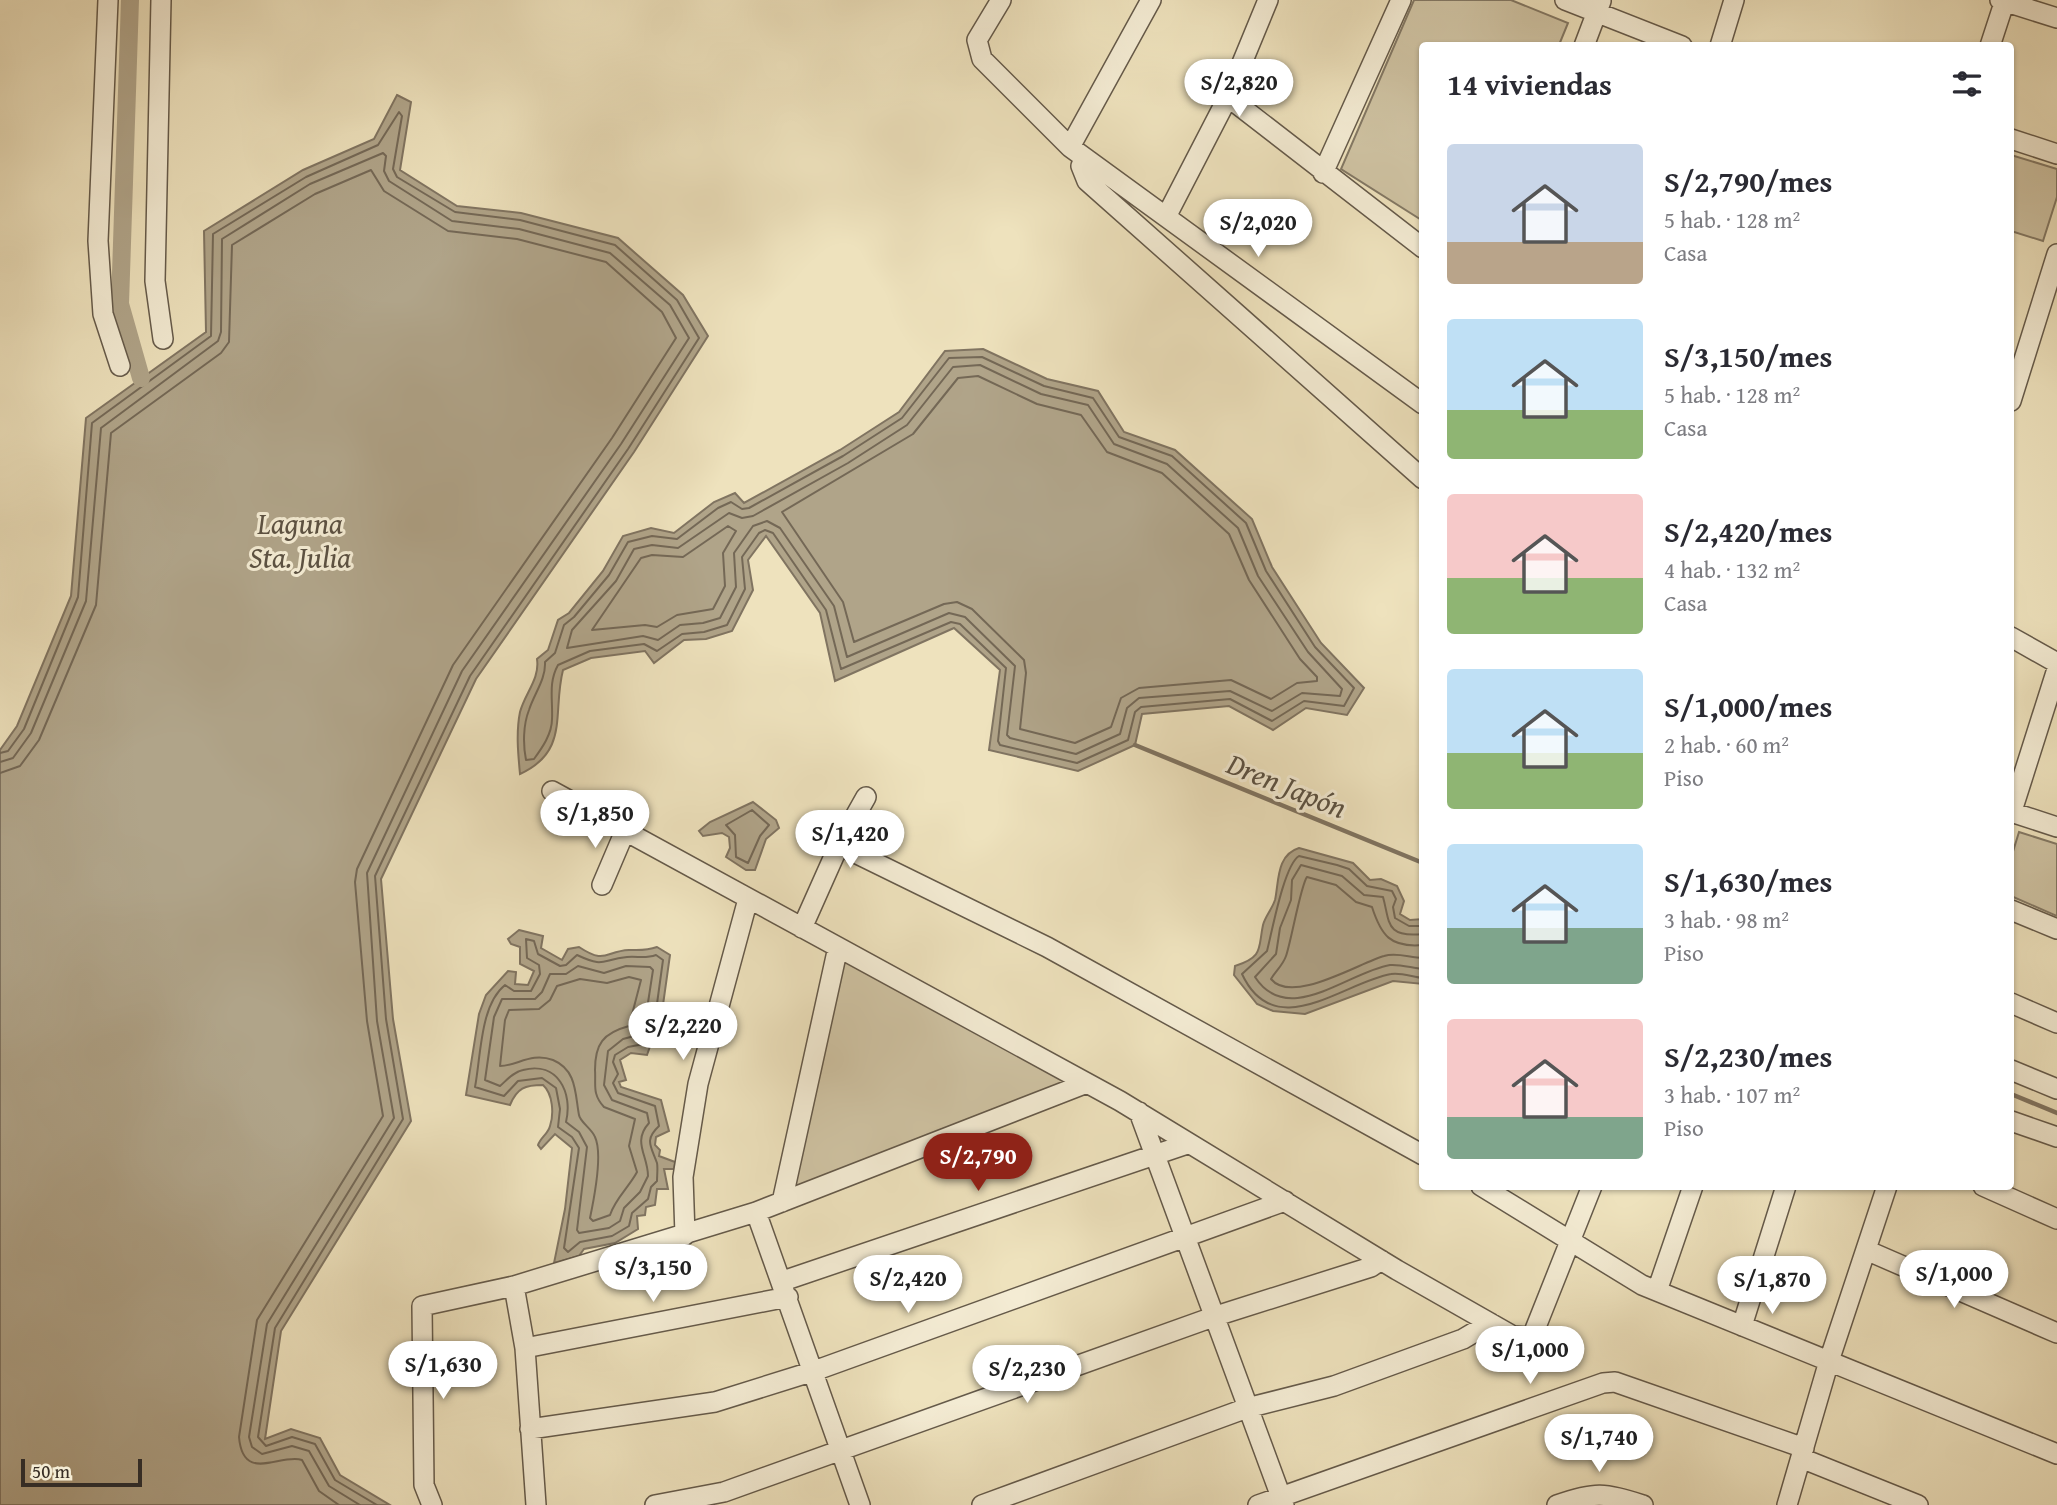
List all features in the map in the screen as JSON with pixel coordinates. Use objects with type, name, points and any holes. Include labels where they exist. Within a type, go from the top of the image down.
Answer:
[{"type":"street","points":[[108,0],[98,241],[103,314],[120,366]]},
{"type":"street","points":[[161,0],[155,281],[163,339]]},
{"type":"street","points":[[1001,0],[977,40],[982,60],[1077,152],[1419,400]]},
{"type":"street","points":[[1150,0],[1077,152],[1087,181],[1419,475]]},
{"type":"street","points":[[1166,217],[1228,97],[1268,0]]},
{"type":"street","points":[[1323,173],[1401,0]]},
{"type":"street","points":[[1565,0],[1599,6],[1674,42]]},
{"type":"street","points":[[1721,42],[1734,0]]},
{"type":"street","points":[[1991,42],[2003,0],[2057,18]]},
{"type":"street","points":[[1586,42],[1599,6]]},
{"type":"street","points":[[1228,97],[1419,245]]},
{"type":"street","points":[[2014,140],[2057,154]]},
{"type":"street","points":[[2014,394],[2049,307],[2057,254]]},
{"type":"street","points":[[2014,639],[2057,663]]},
{"type":"street","points":[[2014,794],[2017,774],[2054,691],[2057,669]]},
{"type":"street","points":[[552,791],[1139,1112],[1187,1144],[1513,1336],[1532,1337],[1572,1243],[1591,1190]]},
{"type":"street","points":[[803,928],[839,845],[866,797]]},
{"type":"street","points":[[2014,814],[2057,827]]},
{"type":"street","points":[[602,885],[625,831]]},
{"type":"street","points":[[839,845],[1047,947],[1419,1153]]},
{"type":"street","points":[[685,1235],[683,1177],[698,1084],[748,899]]},
{"type":"street","points":[[2014,911],[2057,929]]},
{"type":"street","points":[[782,1202],[838,947]]},
{"type":"street","points":[[2014,1004],[2057,1023]]},
{"type":"street","points":[[2014,1071],[2057,1089]]},
{"type":"street","points":[[432,1505],[424,1485],[422,1306],[514,1286],[756,1212],[1087,1083]]},
{"type":"street","points":[[1139,1112],[1282,1501]]},
{"type":"street","points":[[2014,1122],[2057,1138]]},
{"type":"street","points":[[525,1348],[785,1289],[1187,1144]]},
{"type":"street","points":[[1487,1190],[1572,1243],[1657,1291],[2057,1454]]},
{"type":"street","points":[[1657,1291],[1692,1190]]},
{"type":"street","points":[[1742,1325],[1785,1190]]},
{"type":"street","points":[[1787,1505],[1829,1361],[1886,1190]]},
{"type":"street","points":[[1992,1190],[2057,1219]]},
{"type":"street","points":[[530,1429],[715,1402],[814,1371],[1284,1201]]},
{"type":"street","points":[[756,1212],[860,1505]]},
{"type":"street","points":[[1866,1250],[2057,1333]]},
{"type":"street","points":[[655,1505],[724,1492],[1213,1317],[1371,1267],[1381,1260]]},
{"type":"street","points":[[514,1286],[525,1348],[536,1505]]},
{"type":"street","points":[[982,1505],[1247,1408],[1334,1386],[1463,1339],[1490,1323]]},
{"type":"street","points":[[1258,1505],[1282,1501],[1603,1383],[1615,1382],[1802,1453],[1918,1505]]},
{"type":"street","points":[[1557,1505],[1588,1494],[1607,1494],[1643,1505]]},
{"type":"shaded area","points":[[1414,0],[1511,0],[1568,23],[1560,42],[1419,42],[1419,218],[1341,169]]},
{"type":"shaded area","points":[[2014,156],[2057,169],[2057,197],[2043,241],[2014,232]]},
{"type":"shaded area","points":[[2019,832],[2057,844],[2057,916],[2014,897],[2014,848]]},
{"type":"shaded area","points":[[841,955],[1073,1081],[789,1194]]},
{"type":"water","name":"Laguna Sta. Julia","points":[[397,95],[411,102],[400,170],[457,206],[521,213],[618,238],[683,295],[708,336],[634,452],[476,679],[381,879],[393,1019],[411,1121],[281,1331],[265,1439],[291,1429],[320,1438],[340,1475],[390,1505],[0,1505],[0,750],[17,726],[71,596],[86,418],[206,332],[204,231],[303,170],[374,139]]},
{"type":"water","points":[[983,349],[1047,379],[1098,391],[1124,432],[1175,450],[1252,519],[1272,567],[1321,643],[1364,688],[1347,715],[1306,708],[1273,730],[1229,706],[1142,714],[1135,745],[1078,771],[989,750],[1000,670],[954,628],[835,681],[820,613],[766,536],[748,560],[753,590],[732,631],[706,639],[684,640],[654,663],[645,651],[591,658],[563,670],[553,742],[536,765],[520,774],[520,712],[536,673],[537,659],[548,650],[558,620],[569,613],[603,571],[623,536],[651,528],[674,533],[714,502],[735,493],[744,503],[840,450],[899,412],[945,351]]},
{"type":"water","points":[[753,802],[776,820],[779,828],[766,839],[755,870],[746,870],[726,857],[730,848],[729,837],[722,833],[703,836],[699,831],[710,822]]},
{"type":"water","points":[[1299,848],[1353,863],[1370,880],[1381,879],[1397,886],[1404,901],[1400,914],[1410,920],[1419,919],[1419,984],[1393,981],[1305,1014],[1273,1011],[1257,1004],[1234,975],[1235,966],[1251,959],[1258,951],[1264,922],[1275,900],[1282,863]]},
{"type":"water","points":[[519,930],[543,936],[541,948],[562,960],[568,949],[579,947],[600,956],[657,947],[670,955],[662,1012],[647,1055],[631,1053],[620,1060],[626,1080],[619,1082],[621,1087],[661,1100],[669,1131],[656,1137],[655,1145],[660,1150],[659,1156],[675,1162],[674,1169],[664,1169],[668,1189],[657,1189],[655,1205],[646,1207],[645,1215],[637,1216],[638,1229],[615,1243],[584,1249],[579,1256],[554,1263],[565,1209],[572,1148],[555,1134],[541,1149],[538,1145],[548,1131],[551,1121],[552,1104],[549,1094],[543,1085],[526,1087],[519,1091],[510,1105],[466,1095],[479,1014],[486,995],[508,971],[516,972],[515,984],[528,985],[534,971],[520,964],[520,947],[511,944],[508,939]]},
{"type":"waterway","points":[[130,0],[120,304],[141,378]]},
{"type":"waterway","name":"Dren Japón","points":[[1135,745],[1419,861]]},
{"type":"waterway","name":"Dren Japón","points":[[2014,1095],[2057,1113]]}]
